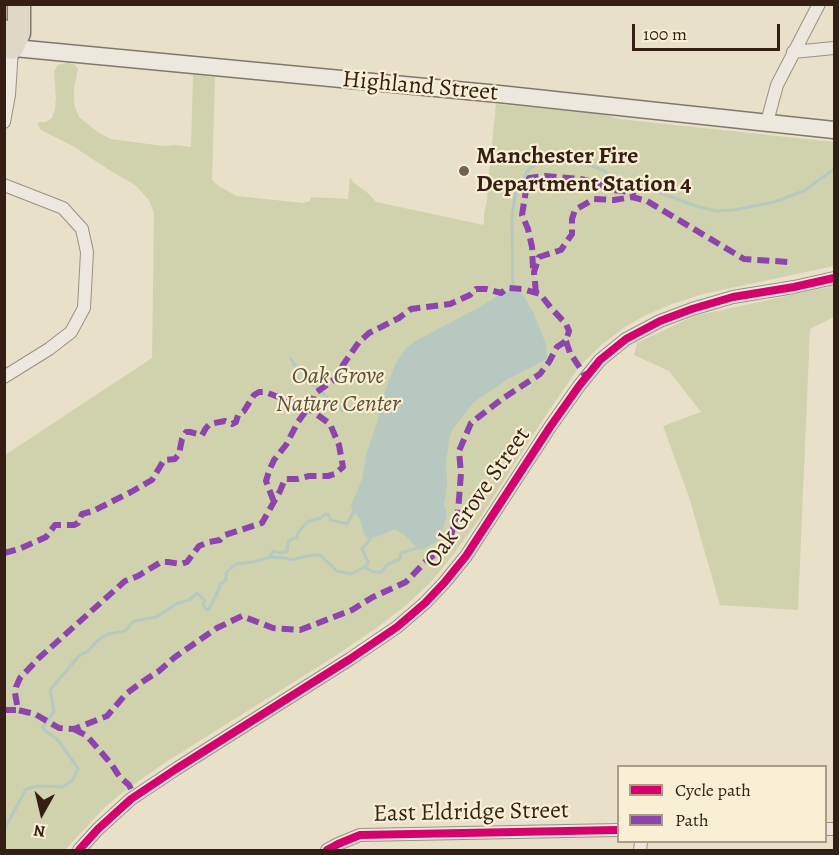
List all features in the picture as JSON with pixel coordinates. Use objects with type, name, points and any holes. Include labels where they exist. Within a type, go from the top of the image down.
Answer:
[{"type":"highway","points":[[7,42],[20,33],[19,4]]},
{"type":"main road","name":"Highland Street","points":[[7,42],[834,130]]},
{"type":"street","points":[[767,122],[777,85],[819,4]]},
{"type":"street","points":[[4,122],[9,95],[7,42]]},
{"type":"street","points":[[793,52],[834,48]]},
{"type":"street","points":[[4,186],[63,208],[82,229],[87,252],[84,308],[71,332],[49,349],[4,377]]},
{"type":"street","name":"Oak Grove Street","points":[[79,850],[131,799],[397,627],[425,603],[466,556],[579,386],[600,360],[626,339],[660,321],[692,309],[733,297],[834,278]]},
{"type":"street","name":"East Eldridge Street","points":[[327,850],[360,835],[617,830]]},
{"type":"green space","name":"Oak Grove Nature Center","points":[[74,64],[78,69],[74,100],[79,117],[99,133],[111,139],[163,146],[191,147],[193,75],[215,77],[212,180],[237,196],[303,203],[310,201],[311,197],[348,199],[350,177],[376,202],[484,225],[496,104],[834,142],[834,266],[703,294],[672,304],[625,327],[601,345],[579,367],[480,518],[431,582],[405,606],[329,660],[166,762],[123,792],[104,808],[65,850],[5,850],[5,455],[152,358],[154,213],[149,200],[135,185],[71,145],[41,130],[37,124],[52,118],[56,98],[54,71],[58,65]]},
{"type":"green space","points":[[834,286],[834,317],[810,329],[798,610],[720,605],[689,497],[663,426],[701,412],[669,371],[634,355],[637,343],[694,316]]},
{"type":"shaded area","points":[[510,291],[522,293],[533,312],[546,344],[545,360],[508,379],[474,402],[452,430],[446,463],[447,482],[444,503],[447,515],[437,541],[422,550],[418,549],[406,536],[395,529],[376,537],[367,538],[360,519],[351,505],[362,480],[366,455],[377,423],[381,401],[395,365],[405,349],[417,340]]},
{"type":"waterway","points":[[513,294],[512,217],[516,190],[528,170],[540,161],[582,162],[605,171],[608,176],[616,180],[627,183],[643,181],[661,193],[716,211],[774,202],[804,191],[834,169]]},
{"type":"waterway","points":[[291,359],[297,369],[296,378],[314,385],[342,411],[355,408],[366,401],[383,410]]},
{"type":"waterway","points":[[270,557],[273,551],[282,553],[287,551],[288,542],[297,538],[298,533],[307,522],[328,514],[331,520],[347,524],[356,508]]},
{"type":"waterway","points":[[4,830],[26,789],[39,786],[62,787],[73,780],[78,768],[57,739],[44,730],[43,726],[54,712],[50,690],[79,656],[88,651],[98,640],[108,634],[125,631],[134,621],[156,617],[176,604],[189,600],[197,593],[205,601],[204,607],[209,609],[220,584],[226,580],[226,573],[236,564],[270,557],[290,560],[320,555],[337,571],[351,574],[365,567],[368,562],[362,549],[371,538]]},
{"type":"waterway","points":[[365,567],[373,572],[381,572],[388,564],[400,559],[401,553],[417,548]]},
{"type":"marked path","points":[[533,268],[532,247],[522,215],[529,178],[545,176],[581,179],[635,196]]},
{"type":"marked path","points":[[536,293],[534,272],[539,257],[561,250],[572,234],[572,219],[575,210],[594,199],[614,200],[632,197],[647,201],[744,259],[789,262]]},
{"type":"marked path","points":[[4,553],[46,537],[55,525],[74,525],[78,523],[82,514],[93,511],[152,480],[164,460],[175,459],[179,454],[186,432],[202,435],[210,424],[225,421],[232,424],[236,422],[238,415],[259,392],[265,392],[308,408],[330,424],[339,445],[343,467],[335,474],[285,479],[280,491],[262,523],[199,546],[187,562],[181,564],[161,562],[125,581],[40,657],[20,678],[16,687],[18,710],[35,714],[59,728],[74,729],[107,716],[126,694],[175,657],[217,628],[242,616],[273,628],[300,630],[352,610],[373,597],[406,582],[427,560],[448,545],[458,512],[461,473],[459,451],[471,423],[540,374],[557,347],[566,341],[569,331],[566,324],[540,294],[523,289],[508,288],[501,293],[476,289],[470,295],[450,304],[411,309],[399,318],[369,333],[359,342],[343,365],[339,376],[314,394],[312,402],[308,408],[298,422],[286,445],[274,460],[266,481],[274,502]]},
{"type":"marked path","points":[[566,341],[570,353],[586,377]]},
{"type":"marked path","points":[[4,710],[18,710]]},
{"type":"marked path","points":[[74,729],[87,736],[129,785],[135,797]]},
{"type":"cycle path","points":[[79,850],[131,799],[350,659],[397,627],[425,603],[466,556],[579,386],[600,360],[626,339],[660,321],[692,309],[733,297],[834,278]]},
{"type":"cycle path","points":[[327,850],[360,835],[617,830]]},
{"type":"place","name":"Manchester Fire Department Station 4","points":[[464,171]]}]
